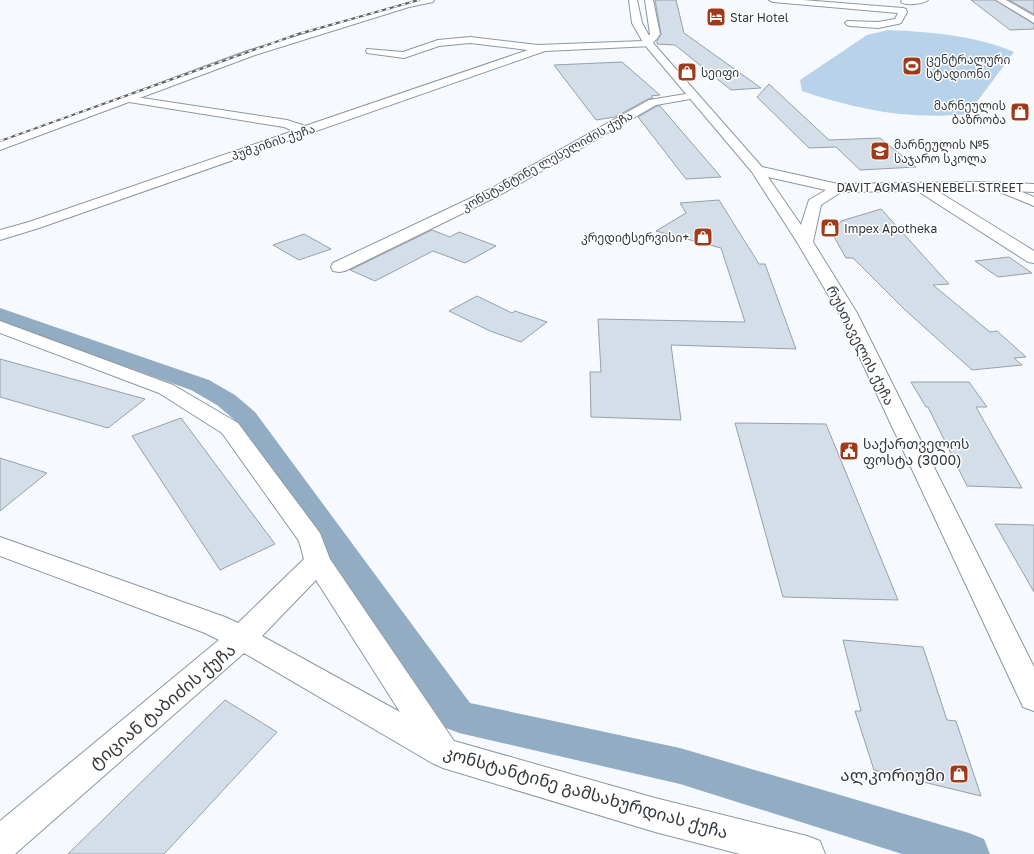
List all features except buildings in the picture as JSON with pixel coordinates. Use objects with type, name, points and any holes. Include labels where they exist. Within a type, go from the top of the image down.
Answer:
[{"type":"street","points":[[0,146],[251,53],[407,5],[430,0]]},
{"type":"street","points":[[773,0],[905,4],[924,0]]},
{"type":"street","points":[[1000,0],[1034,20]]},
{"type":"street","name":"რუსთაველის ქუჩა","points":[[639,3],[637,22],[648,43],[757,170],[805,242],[848,313],[934,487],[1034,698]]},
{"type":"street","points":[[850,23],[878,25],[898,21],[905,4]]},
{"type":"street","points":[[371,51],[404,55],[438,43],[470,40],[546,47],[648,43]]},
{"type":"street","name":"პუშკინის ქუჩა","points":[[0,235],[306,131],[546,47]]},
{"type":"street","name":"კონსტანტინე ლესელიძის ქუჩა","points":[[339,267],[495,192],[653,102],[692,96]]},
{"type":"street","points":[[128,99],[286,124],[306,131]]},
{"type":"street","name":"DAVIT AGMASHENEBELI STREET","points":[[757,170],[838,188],[1033,188]]},
{"type":"street","points":[[921,187],[1034,258]]},
{"type":"street","points":[[1000,187],[1034,202]]},
{"type":"street","points":[[805,242],[814,203],[838,188]]},
{"type":"street","points":[[0,328],[166,389],[230,428],[310,539],[318,561],[443,752]]},
{"type":"street","name":"კონსტანტინე გამსახურდიას ქუჩა","points":[[0,546],[215,625],[242,638],[443,752],[655,815],[807,854]]},
{"type":"street","name":"ტიციან ტაბიძის ქუჩა","points":[[0,844],[242,638],[318,561]]},
{"type":"shaded area","name":"ცენტრალური სტადიონი","points":[[888,30],[952,35],[999,46],[1014,52],[968,114],[925,116],[884,112],[823,98],[802,91],[800,80],[867,35]]},
{"type":"waterway","points":[[0,315],[200,385],[226,400],[246,417],[459,717],[680,766],[969,854]]},
{"type":"railway","points":[[0,141],[298,34],[419,0]]},
{"type":"place","name":"Star Hotel","points":[[716,17]]},
{"type":"place","name":"ცენტრალური სტადიონი","points":[[912,66]]},
{"type":"place","name":"სეიფი","points":[[687,72]]},
{"type":"place","name":"მარნეულის ბაზრობა","points":[[1020,112]]},
{"type":"place","name":"მარნეულის №5 საჯარო სკოლა","points":[[880,151]]},
{"type":"place","name":"Impex Apotheka","points":[[830,228]]},
{"type":"place","name":"კრედიტსერვისი+","points":[[703,237]]},
{"type":"place","name":"საქართველოს ფოსტა (3000)","points":[[849,451]]},
{"type":"place","name":"ალკორიუმი","points":[[959,774]]}]
